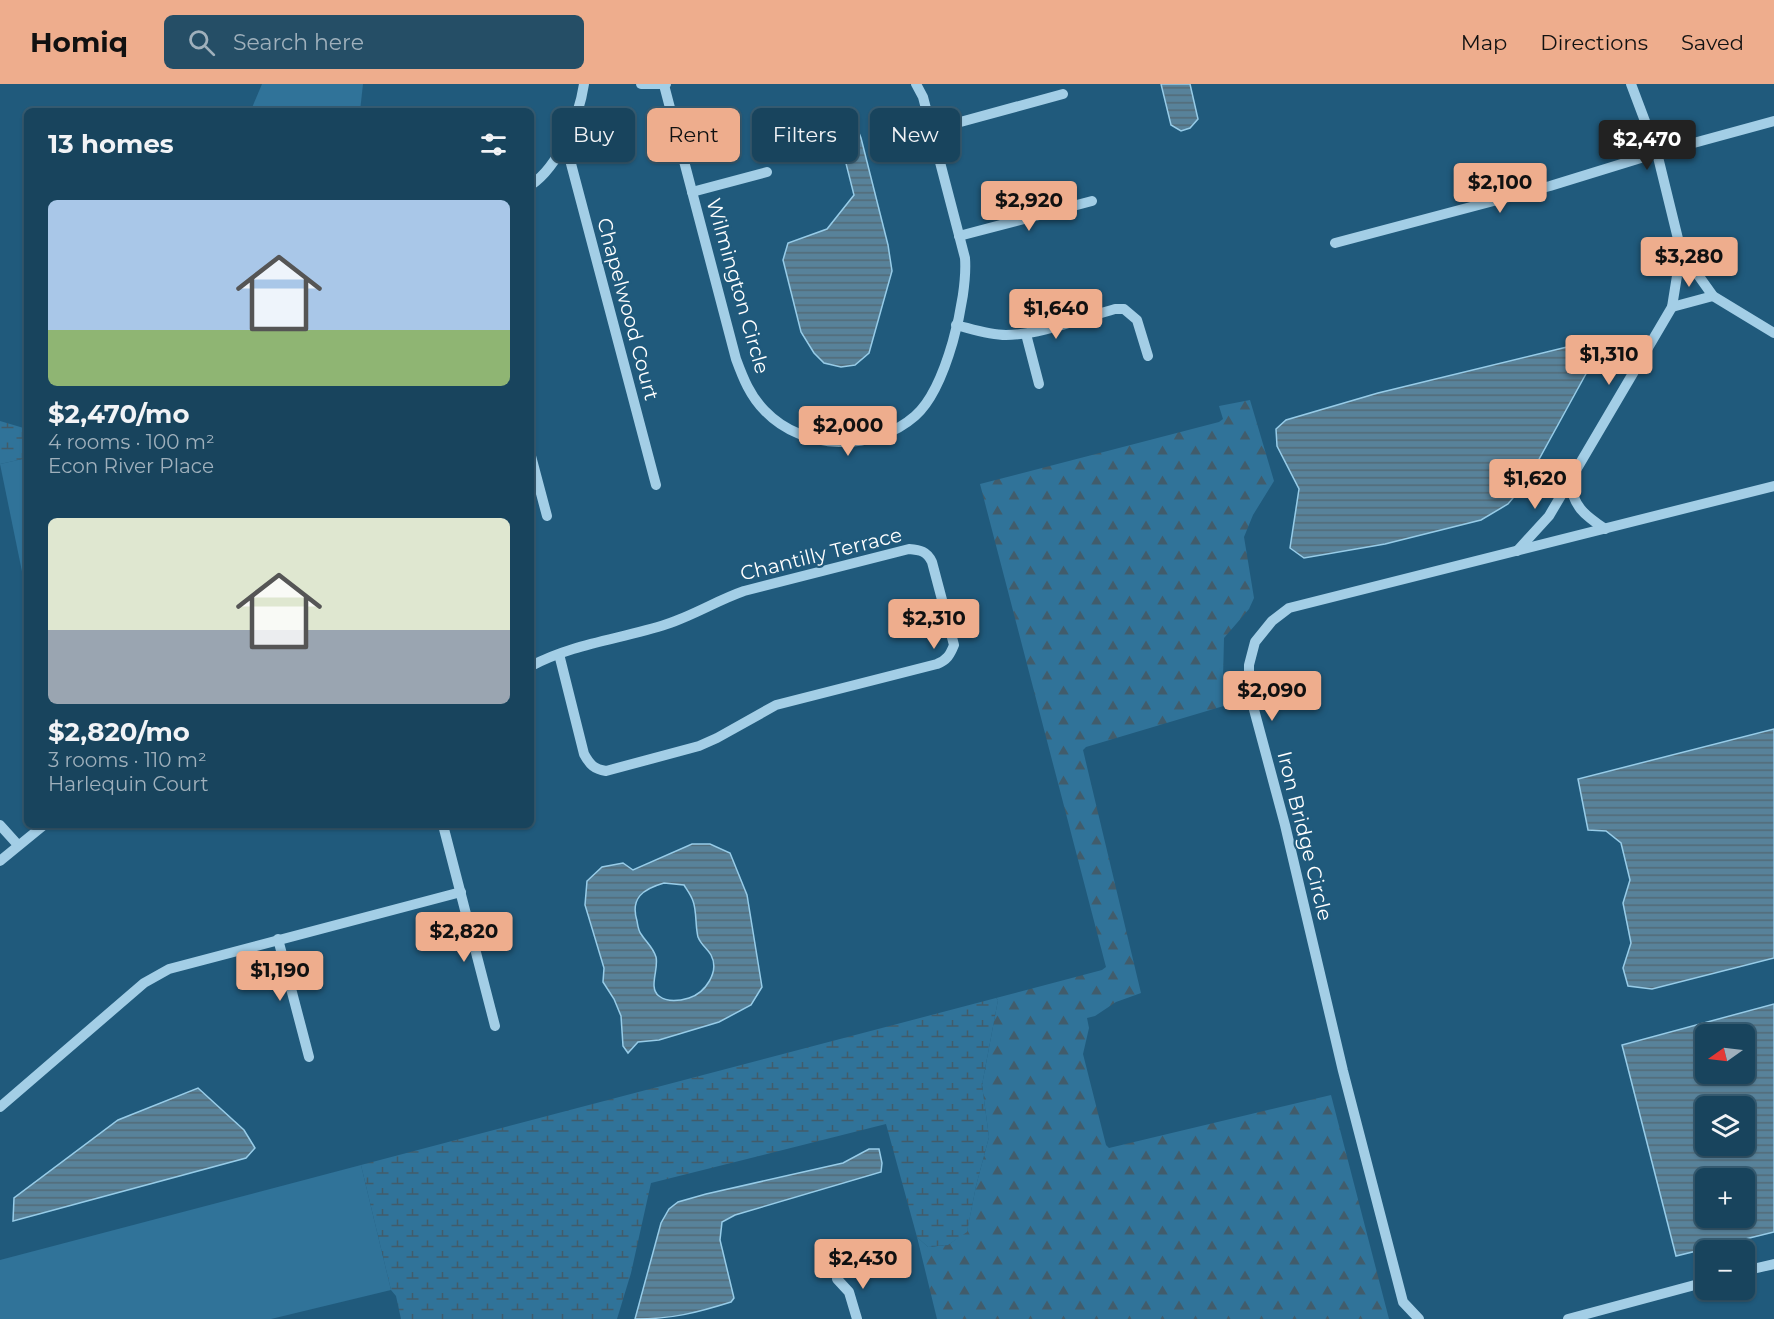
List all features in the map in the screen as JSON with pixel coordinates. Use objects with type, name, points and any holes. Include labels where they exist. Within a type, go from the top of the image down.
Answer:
[{"type":"street","points":[[578,108],[584,84]]},
{"type":"street","name":"Wilmington Circle","points":[[641,84],[665,84],[736,359],[744,379],[753,397],[766,412],[788,428],[808,437],[849,442],[870,439],[897,428],[916,416],[932,397],[943,375],[965,291],[966,276],[965,258],[939,162]]},
{"type":"street","name":"Wilmington Circle","points":[[916,84],[926,108]]},
{"type":"street","points":[[1631,84],[1657,153],[1681,251],[1713,296],[1774,333]]},
{"type":"street","points":[[960,122],[1063,94]]},
{"type":"street","points":[[1335,243],[1550,186],[1657,153],[1774,121]]},
{"type":"street","points":[[534,183],[554,162]]},
{"type":"street","name":"Chapelwood Court","points":[[571,162],[656,485]]},
{"type":"street","points":[[692,192],[767,172]]},
{"type":"street","points":[[959,236],[1092,201]]},
{"type":"street","points":[[1517,552],[1549,516],[1672,307],[1681,251]]},
{"type":"street","points":[[1672,307],[1713,296]]},
{"type":"street","points":[[956,325],[985,333],[1026,334],[1115,309],[1124,309],[1137,321],[1148,356]]},
{"type":"street","points":[[1026,334],[1039,384]]},
{"type":"street","points":[[534,468],[546,516]]},
{"type":"street","points":[[1569,480],[1572,496],[1583,514],[1605,529]]},
{"type":"street","name":"Iron Bridge Circle","points":[[1419,1319],[1403,1302],[1343,1071],[1285,825],[1249,691],[1249,665],[1256,642],[1272,621],[1289,608],[1774,486]]},
{"type":"street","name":"Chantilly Terrace","points":[[534,665],[559,654],[574,648],[665,624],[744,591],[909,549],[921,550],[929,556],[932,562],[954,645],[945,661],[937,664],[776,705],[699,746],[606,771],[596,769],[584,754],[559,654]]},
{"type":"street","points":[[0,825],[18,846]]},
{"type":"street","points":[[0,861],[40,828]]},
{"type":"street","points":[[444,828],[495,1026]]},
{"type":"street","points":[[0,1107],[144,983],[169,969],[460,892]]},
{"type":"street","points":[[278,939],[309,1057]]},
{"type":"street","points":[[1755,1268],[1774,1264]]},
{"type":"street","points":[[837,1279],[849,1292],[857,1319]]},
{"type":"street","points":[[1568,1319],[1695,1285]]},
{"type":"green space","points":[[262,84],[363,84],[360,108],[252,108]]},
{"type":"green space","points":[[1250,400],[1274,481],[1253,515],[1244,537],[1254,598],[1249,609],[1224,638],[1223,678],[1227,705],[1086,747],[1083,750],[1141,993],[1116,1002],[1095,1016],[1087,1018],[1089,1028],[1083,1054],[1106,1145],[1109,1148],[1331,1095],[1389,1319],[937,1319],[917,1237],[928,1247],[948,1245],[967,1231],[989,1137],[982,1085],[998,1000],[996,998],[1102,970],[1106,967],[980,484],[1219,422],[1223,419],[1219,406]]},
{"type":"green space","points":[[0,421],[24,428],[24,459],[0,464]]},
{"type":"green space","points":[[24,459],[24,581],[0,464]]},
{"type":"green space","points":[[996,998],[998,1000],[982,1085],[989,1137],[967,1232],[948,1245],[928,1247],[917,1237],[886,1124],[651,1183],[631,1273],[617,1319],[401,1319],[396,1296],[391,1290],[361,1165]]},
{"type":"green space","points":[[361,1165],[391,1290],[271,1319],[0,1319],[0,1260]]},
{"type":"shaded area","points":[[1161,84],[1190,84],[1198,119],[1190,128],[1181,131],[1171,125]]},
{"type":"shaded area","points":[[858,130],[888,245],[892,271],[869,353],[855,365],[841,367],[824,363],[814,353],[801,332],[783,260],[788,243],[827,229],[854,195],[846,162],[858,162]]},
{"type":"shaded area","points":[[1596,342],[1598,352],[1527,481],[1508,504],[1481,520],[1385,544],[1304,558],[1290,548],[1299,489],[1277,446],[1276,429],[1286,420],[1378,393]]},
{"type":"shaded area","points":[[1774,729],[1774,958],[1652,989],[1628,986],[1623,968],[1631,943],[1623,903],[1630,880],[1621,843],[1606,831],[1588,830],[1578,779]]},
{"type":"shaded area","points":[[692,844],[710,844],[730,853],[747,895],[762,987],[751,1005],[719,1022],[659,1040],[638,1042],[628,1053],[623,1046],[621,1016],[603,982],[604,968],[585,905],[587,881],[602,867],[623,863],[633,870]],"holes":[[[664,883],[684,885],[694,905],[698,937],[711,955],[714,968],[709,981],[700,992],[677,1001],[662,998],[656,993],[654,988],[656,957],[639,931],[635,906],[640,896],[650,888]]]},
{"type":"shaded area","points":[[1774,1004],[1774,1232],[1741,1240],[1695,1240],[1695,1251],[1676,1256],[1622,1045],[1695,1025],[1695,1084],[1755,1084],[1755,1024],[1700,1024]]},
{"type":"shaded area","points":[[198,1088],[244,1130],[255,1148],[246,1158],[13,1221],[14,1198],[118,1120]]},
{"type":"shaded area","points":[[869,1149],[879,1149],[881,1172],[735,1215],[722,1222],[720,1240],[734,1298],[731,1302],[684,1315],[635,1319],[661,1223],[669,1209],[678,1202],[843,1163]]}]
